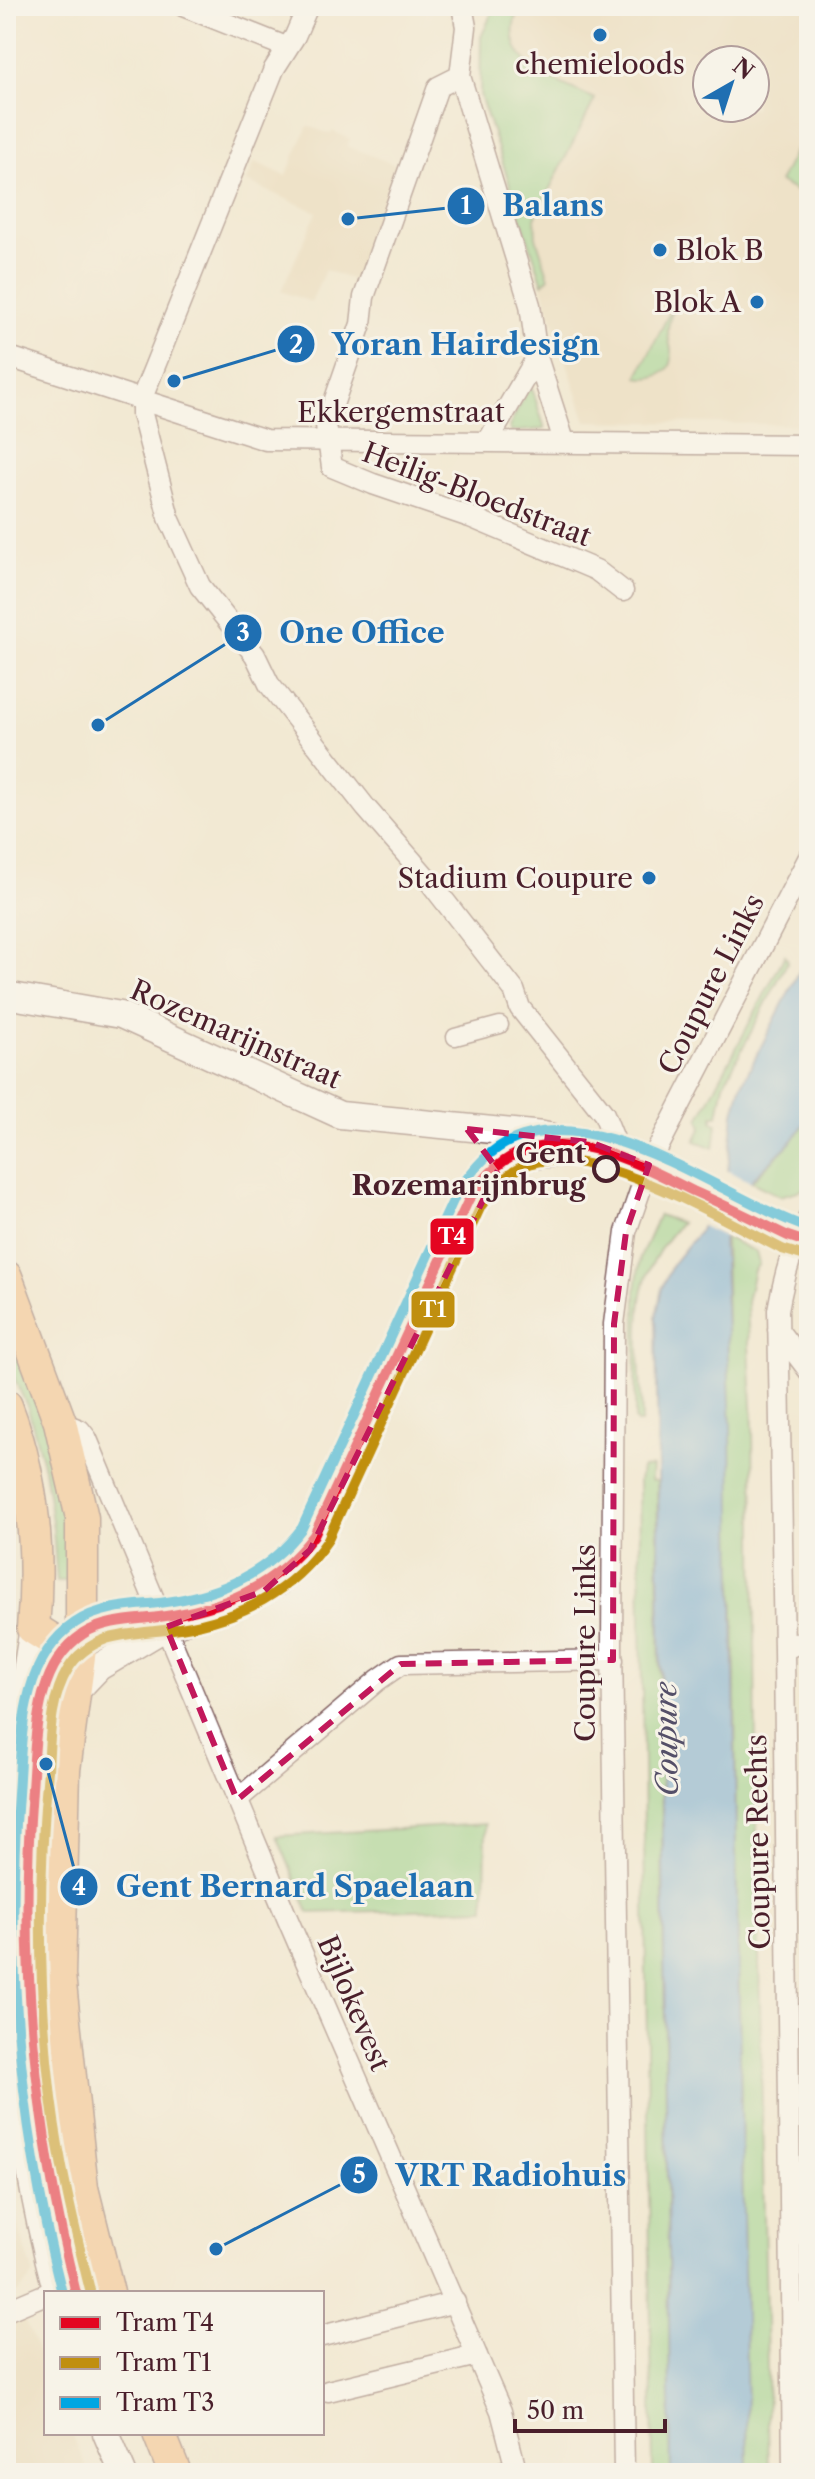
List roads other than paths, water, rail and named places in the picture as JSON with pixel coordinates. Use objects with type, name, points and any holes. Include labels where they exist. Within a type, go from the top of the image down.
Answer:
[{"type":"main road","points":[[6,1277],[60,1422],[82,1518],[85,1671],[64,1770],[59,1975],[82,2188],[108,2291]]},
{"type":"main road","points":[[8,1419],[35,1535],[33,1628],[85,1671]]},
{"type":"main road","points":[[160,2435],[175,2473]]},
{"type":"street","points":[[183,6],[286,47]]},
{"type":"street","points":[[308,6],[295,36],[274,69],[142,398],[142,414],[169,518],[200,586],[255,655],[269,684],[514,990],[510,1016]]},
{"type":"street","points":[[462,6],[466,27],[460,76],[530,305],[537,357],[564,441]]},
{"type":"street","points":[[329,440],[326,425],[361,324],[364,297],[438,87],[460,76]]},
{"type":"street","name":"Ekkergemstraat","points":[[6,356],[266,440],[809,445]]},
{"type":"street","points":[[488,441],[537,357]]},
{"type":"street","name":"Heilig-Bloedstraat","points":[[329,440],[332,467],[336,470],[470,517],[596,570],[623,591]]},
{"type":"street","name":"Coupure Links","points":[[624,2473],[613,1660],[614,1324],[632,1157],[809,857]]},
{"type":"street","name":"Rozemarijnstraat","points":[[6,995],[121,1015],[340,1115],[543,1135],[632,1157]]},
{"type":"street","points":[[455,1037],[510,1016]]},
{"type":"street","points":[[510,1016],[604,1114],[632,1157]]},
{"type":"street","points":[[467,1129],[498,1170]]},
{"type":"street","points":[[85,1671],[166,1627],[264,1591],[295,1568],[310,1550],[325,1525],[474,1201],[498,1170],[521,1157],[539,1153],[632,1157],[765,1222],[805,1233]]},
{"type":"street","name":"Coupure Rechts","points":[[793,2473],[799,2195],[778,1310],[785,1274],[805,1233]]},
{"type":"street","points":[[778,1330],[809,1371]]},
{"type":"street","name":"Bijlokevest","points":[[60,1422],[80,1430],[87,1439],[237,1800],[501,2411],[510,2471]]},
{"type":"street","points":[[33,1628],[20,1702],[7,1863],[12,2088],[52,2291]]},
{"type":"street","points":[[784,1650],[809,1638]]},
{"type":"street","points":[[237,1800],[401,1664],[613,1660]]},
{"type":"street","points":[[6,2311],[44,2296]]},
{"type":"street","points":[[324,2335],[455,2302]]},
{"type":"street","points":[[328,2391],[477,2355]]},
{"type":"street","points":[[107,2435],[123,2473]]},
{"type":"water","name":"Coupure","points":[[809,952],[809,1117],[793,1140],[753,1178],[723,1240],[731,1427],[748,2473],[671,2473],[656,1317],[662,1288],[672,1265],[700,1230],[728,1170],[734,1113],[741,1086]]},
{"type":"tram line","name":"T3","points":[[62,2291],[26,2108],[19,2045],[13,1920],[23,1724],[27,1701],[43,1657],[75,1623],[92,1614],[194,1597],[215,1590],[253,1572],[287,1545],[302,1528],[457,1192],[484,1159],[504,1144],[540,1132],[578,1132],[618,1141],[659,1157],[809,1228]]},
{"type":"tram line","name":"T4","points":[[76,2291],[40,2105],[29,1980],[28,1853],[35,1747],[46,1683],[55,1664],[67,1648],[92,1629],[120,1621],[182,1613],[225,1601],[264,1582],[299,1553],[314,1535],[469,1199],[490,1173],[510,1157],[540,1146],[563,1145],[608,1153],[809,1243]]},
{"type":"tram line","name":"T1","points":[[90,2290],[54,2122],[42,1975],[42,1852],[50,1731],[58,1692],[72,1664],[84,1651],[106,1639],[202,1624],[244,1610],[281,1588],[313,1559],[327,1541],[481,1206],[500,1182],[519,1168],[553,1160],[584,1163],[619,1173],[655,1186],[782,1249],[805,1256]]},
{"type":"place","name":"chemieloods","points":[[600,35]]},
{"type":"place","name":"Balans","points":[[348,219]]},
{"type":"place","name":"Blok B","points":[[660,250]]},
{"type":"place","name":"Blok A","points":[[757,302]]},
{"type":"place","name":"Yoran Hairdesign","points":[[174,381]]},
{"type":"place","name":"One Office","points":[[98,725]]},
{"type":"place","name":"Stadium Coupure","points":[[649,878]]},
{"type":"place","name":"Gent Rozemarijnbrug","points":[[606,1169]]},
{"type":"place","name":"Gent Bernard Spaelaan","points":[[46,1764]]},
{"type":"place","name":"VRT Radiohuis","points":[[216,2249]]}]
